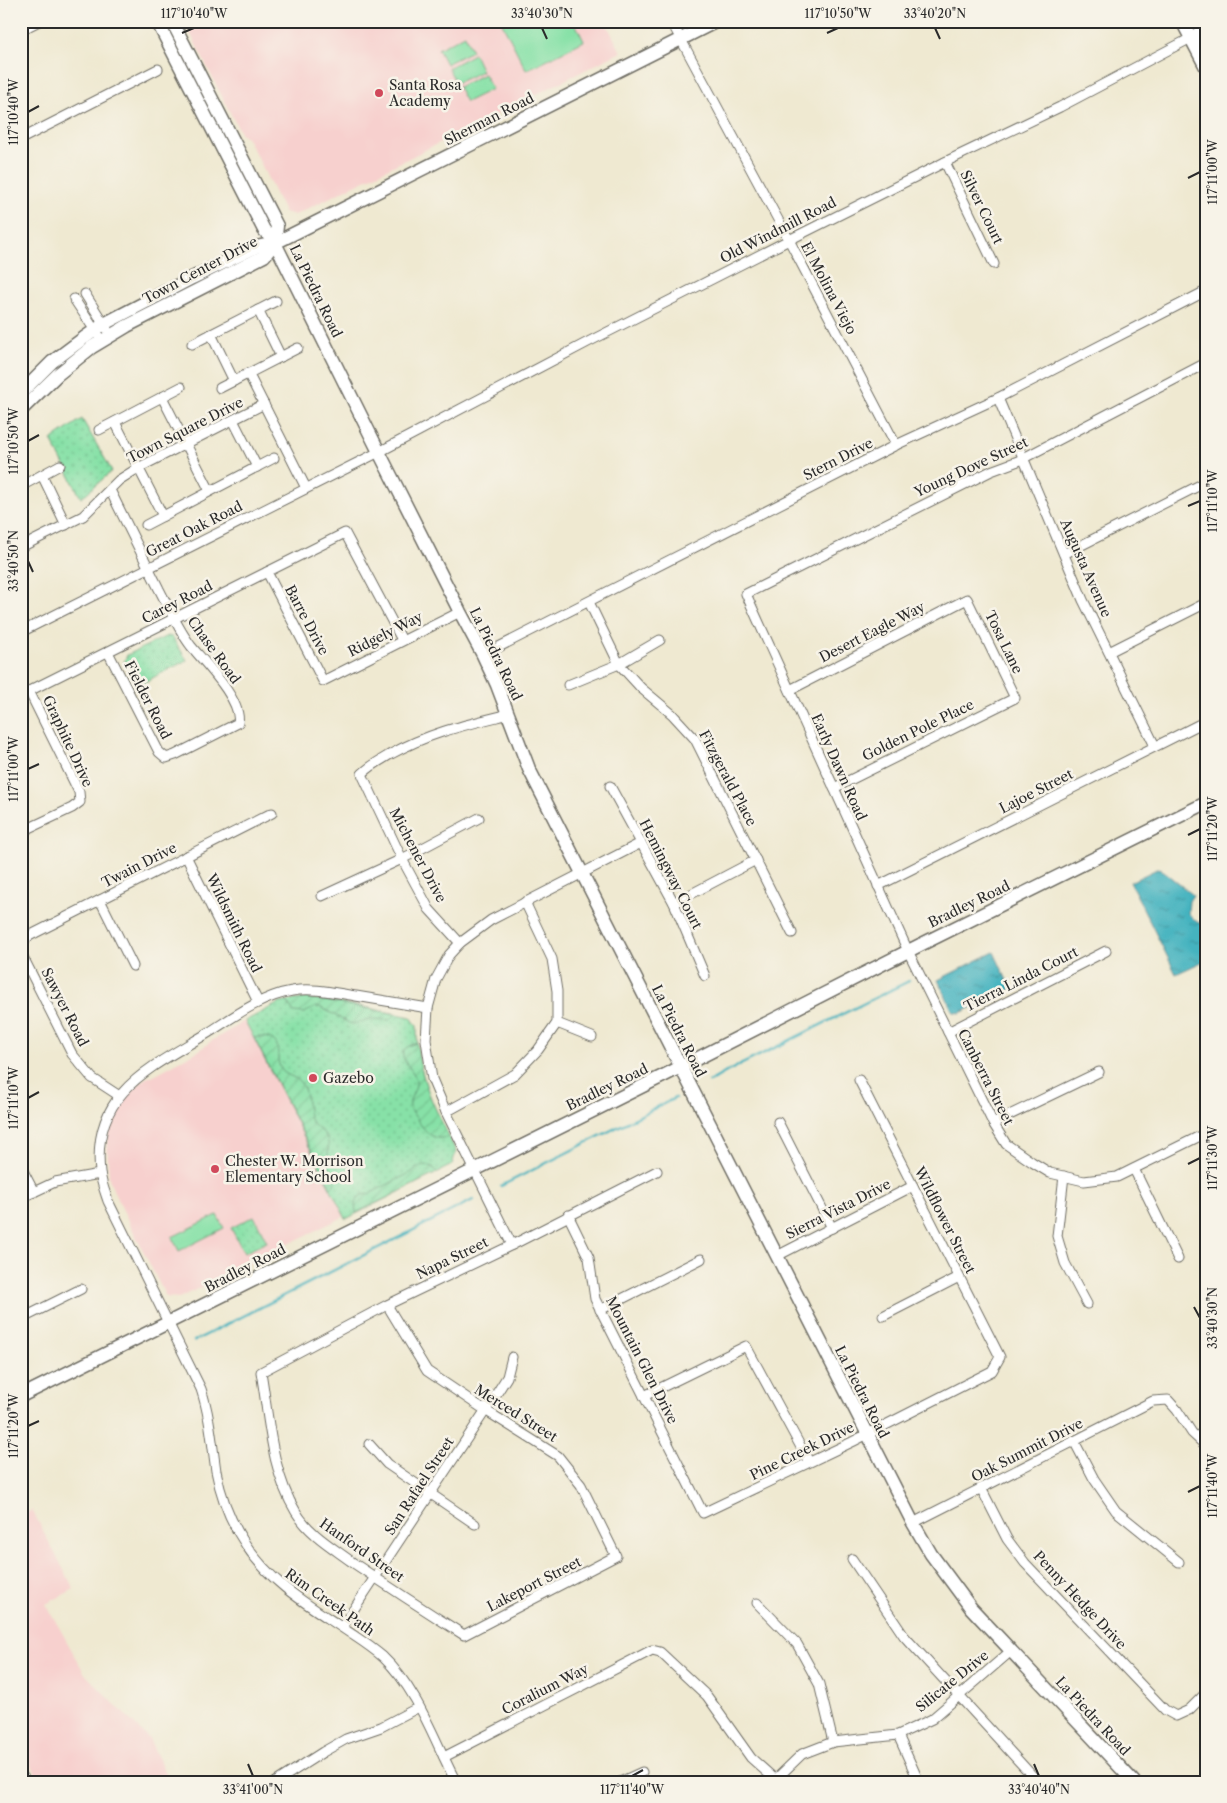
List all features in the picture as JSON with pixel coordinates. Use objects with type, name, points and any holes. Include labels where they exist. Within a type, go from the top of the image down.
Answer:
[{"type":"main road","points":[[21,1778],[23,1782]]},
{"type":"street","points":[[21,30],[39,21]]},
{"type":"street","name":"La Piedra Road","points":[[157,21],[264,230],[276,243],[379,452],[483,655],[509,714],[528,769],[913,1523],[950,1582],[971,1608],[1134,1782]]},
{"type":"street","name":"La Piedra Road","points":[[172,21],[277,226],[276,243]]},
{"type":"street","name":"El Molina Viejo","points":[[671,21],[789,240],[896,445]]},
{"type":"street","name":"Sherman Road","points":[[276,243],[716,21]]},
{"type":"street","points":[[1182,21],[1206,67]]},
{"type":"street","points":[[1191,38],[1206,24]]},
{"type":"street","points":[[1191,38],[1206,37]]},
{"type":"street","name":"Old Windmill Road","points":[[379,452],[571,351],[945,162],[1060,107],[1191,38]]},
{"type":"street","points":[[21,139],[158,69]]},
{"type":"street","name":"Silver Court","points":[[945,162],[994,264]]},
{"type":"street","name":"Town Center Drive","points":[[21,393],[52,362],[103,333],[184,282],[256,247],[276,243]]},
{"type":"street","name":"Stern Drive","points":[[483,655],[896,445],[998,398],[1206,291]]},
{"type":"street","points":[[85,294],[103,333]]},
{"type":"street","points":[[74,300],[103,333]]},
{"type":"street","points":[[192,344],[276,301]]},
{"type":"street","points":[[258,310],[281,357]]},
{"type":"street","name":"Town Center Drive","points":[[21,410],[57,376],[92,347],[103,333]]},
{"type":"street","points":[[211,334],[234,381]]},
{"type":"street","points":[[220,388],[298,348]]},
{"type":"street","name":"Young Dove Street","points":[[746,594],[990,471],[1023,458],[1206,363]]},
{"type":"street","points":[[248,373],[306,488]]},
{"type":"street","points":[[99,430],[182,387]]},
{"type":"street","points":[[162,397],[210,491]]},
{"type":"street","name":"Augusta Avenue","points":[[998,398],[1083,600],[1155,746]]},
{"type":"street","name":"Town Square Drive","points":[[21,547],[83,516],[119,480],[138,468],[264,404]]},
{"type":"street","points":[[233,420],[257,467]]},
{"type":"street","points":[[115,422],[163,516]]},
{"type":"street","name":"Great Oak Road","points":[[21,632],[379,452]]},
{"type":"street","points":[[146,525],[274,458]]},
{"type":"street","points":[[24,484],[60,465]]},
{"type":"street","points":[[42,475],[66,525]]},
{"type":"street","points":[[1064,554],[1206,482]]},
{"type":"street","name":"Chase Road","points":[[110,490],[174,619],[190,644],[215,673],[228,693],[238,714],[238,723],[176,755],[166,758]]},
{"type":"street","name":"Carey Road","points":[[25,693],[346,533],[402,640]]},
{"type":"street","name":"Barre Drive","points":[[267,572],[323,681]]},
{"type":"street","name":"Early Dawn Road","points":[[746,594],[908,951]]},
{"type":"street","name":"Desert Eagle Way","points":[[790,690],[967,599]]},
{"type":"street","name":"Tosa Lane","points":[[967,599],[1015,698]]},
{"type":"street","name":"Fitzgerald Place","points":[[589,602],[620,664],[641,688],[672,714],[695,739],[792,932]]},
{"type":"street","points":[[1109,652],[1206,603]]},
{"type":"street","name":"Ridgely Way","points":[[323,681],[460,612]]},
{"type":"street","points":[[568,685],[620,664],[660,640]]},
{"type":"street","name":"Fielder Road","points":[[108,652],[159,752],[166,758]]},
{"type":"street","name":"Graphite Drive","points":[[21,832],[72,808],[80,802],[79,792],[25,693]]},
{"type":"street","name":"Golden Pole Place","points":[[834,788],[1015,698]]},
{"type":"street","name":"Michener Drive","points":[[460,943],[429,909],[402,859],[362,774],[370,766],[415,742],[444,730],[509,714]]},
{"type":"street","name":"Lajoe Street","points":[[878,886],[1206,721]]},
{"type":"street","name":"Hemingway Court","points":[[610,786],[674,903],[705,976]]},
{"type":"street","name":"Bradley Road","points":[[21,1396],[1206,803]]},
{"type":"street","name":"Twain Drive","points":[[21,943],[29,936],[272,813]]},
{"type":"street","points":[[322,896],[402,859],[479,818]]},
{"type":"street","points":[[512,1245],[446,1112],[432,1079],[426,1040],[428,1008],[436,979],[449,955],[460,943],[491,920],[641,843]]},
{"type":"street","name":"Wildsmith Road","points":[[186,856],[258,1002]]},
{"type":"street","points":[[674,903],[756,860]]},
{"type":"street","points":[[100,900],[133,966]]},
{"type":"street","points":[[446,1112],[515,1074],[538,1050],[557,1023],[558,991],[552,959],[525,902]]},
{"type":"street","name":"Sawyer Road","points":[[21,943],[22,955],[72,1054],[92,1078],[118,1095]]},
{"type":"street","name":"Tierra Linda Court","points":[[948,1032],[1106,950]]},
{"type":"street","name":"Canberra Street","points":[[908,951],[993,1123],[1006,1144],[1050,1173],[1084,1181],[1117,1177],[1206,1133]]},
{"type":"street","points":[[118,1095],[143,1072],[258,1002],[292,991],[324,990],[428,1008]]},
{"type":"street","points":[[557,1023],[592,1036]]},
{"type":"street","points":[[993,1123],[1098,1072]]},
{"type":"street","name":"Wildflower Street","points":[[859,1080],[1000,1357],[992,1371]]},
{"type":"street","name":"Rim Creek Path","points":[[118,1095],[107,1116],[101,1137],[99,1153],[100,1174],[108,1202],[169,1323],[206,1402],[220,1488],[225,1504],[239,1533],[255,1559],[274,1580],[385,1659],[404,1682],[419,1707],[456,1782]]},
{"type":"street","points":[[778,1122],[832,1228]]},
{"type":"street","points":[[21,1167],[34,1192]]},
{"type":"street","points":[[1134,1169],[1178,1259]]},
{"type":"street","name":"Napa Street","points":[[261,1372],[388,1305],[512,1245],[657,1171]]},
{"type":"street","points":[[21,1198],[56,1182],[100,1174]]},
{"type":"street","points":[[1064,1176],[1056,1236],[1065,1263],[1086,1304]]},
{"type":"street","name":"Sierra Vista Drive","points":[[776,1256],[912,1186]]},
{"type":"street","name":"Mountain Glen Drive","points":[[568,1215],[589,1258],[595,1299],[703,1513]]},
{"type":"street","points":[[600,1310],[702,1259]]},
{"type":"street","points":[[883,1316],[959,1276]]},
{"type":"street","points":[[21,1319],[81,1289]]},
{"type":"street","name":"Merced Street","points":[[388,1305],[427,1371],[558,1456],[581,1485],[616,1556]]},
{"type":"street","points":[[644,1396],[746,1346],[809,1462]]},
{"type":"street","name":"San Rafael Street","points":[[342,1627],[507,1377],[512,1357]]},
{"type":"street","name":"Pine Creek Drive","points":[[703,1513],[992,1371]]},
{"type":"street","name":"Hanford Street","points":[[261,1372],[272,1440],[282,1482],[295,1511],[305,1526],[375,1577],[464,1635]]},
{"type":"street","name":"Oak Summit Drive","points":[[913,1523],[1153,1401],[1168,1400],[1178,1410],[1192,1433],[1206,1446]]},
{"type":"street","points":[[1074,1442],[1094,1479],[1116,1511],[1179,1562]]},
{"type":"street","points":[[369,1444],[387,1464],[475,1524]]},
{"type":"street","name":"Penny Hedge Drive","points":[[981,1488],[1007,1539],[1025,1563],[1165,1710],[1176,1716],[1189,1710],[1206,1693]]},
{"type":"street","name":"Lakeport Street","points":[[464,1635],[616,1556]]},
{"type":"street","points":[[852,1559],[904,1636],[1038,1782]]},
{"type":"street","points":[[757,1603],[797,1644],[819,1684],[833,1742]]},
{"type":"street","name":"Coralium Way","points":[[444,1757],[652,1650],[660,1652],[707,1696],[751,1758],[776,1781]]},
{"type":"street","name":"Silicate Drive","points":[[776,1781],[802,1754],[833,1742],[898,1735],[932,1719],[1011,1651]]},
{"type":"street","points":[[276,1782],[346,1739],[381,1727],[419,1707]]},
{"type":"street","points":[[898,1735],[919,1782]]},
{"type":"street","points":[[620,1782],[642,1772]]},
{"type":"shaded area","name":"Santa Rosa Academy","points":[[184,21],[605,21],[621,52],[295,215],[284,212],[256,154],[246,137],[241,134]]},
{"type":"shaded area","name":"Chester W. Morrison Elementary School","points":[[245,1021],[345,1216],[179,1298],[166,1297],[114,1192],[109,1178],[107,1142],[110,1123],[126,1096],[146,1078],[200,1050]]},
{"type":"shaded area","points":[[32,1510],[74,1589],[46,1604],[85,1674],[149,1739],[170,1782],[40,1782],[21,1745],[21,1516]]},
{"type":"green space","points":[[501,21],[574,21],[584,41],[526,70]]},
{"type":"green space","points":[[465,35],[472,51],[446,64],[438,49]]},
{"type":"green space","points":[[474,54],[482,71],[456,83],[448,68]]},
{"type":"green space","points":[[484,74],[492,89],[466,102],[458,87]]},
{"type":"green space","points":[[82,419],[112,471],[81,498],[51,440]]},
{"type":"green space","points":[[167,636],[172,637],[187,660],[137,686],[124,663],[127,655]]},
{"type":"green space","points":[[308,998],[360,1006],[411,1017],[417,1026],[419,1062],[430,1100],[456,1151],[452,1165],[346,1219],[245,1021],[279,1003]]},
{"type":"green space","points":[[308,998],[396,1014],[390,1020],[371,1019],[353,1024],[320,1007],[304,1013],[293,1012],[287,1001]]},
{"type":"green space","points":[[259,1037],[273,1040],[278,1048],[281,1069],[298,1080],[303,1086],[310,1119],[328,1141],[328,1163],[336,1178],[331,1188],[254,1038]]},
{"type":"green space","points":[[417,1043],[421,1068],[428,1091],[449,1136],[444,1138],[435,1137],[427,1132],[411,1111],[410,1100],[416,1081],[403,1055],[408,1047]]},
{"type":"green space","points":[[425,1165],[433,1167],[437,1173],[356,1213],[355,1203],[361,1195],[369,1194]]},
{"type":"green space","points":[[217,1215],[224,1228],[179,1251],[172,1237]]},
{"type":"green space","points":[[254,1216],[267,1242],[244,1253],[231,1228]]},
{"type":"water","points":[[1159,868],[1193,895],[1189,901],[1188,913],[1197,922],[1206,925],[1206,960],[1176,974],[1130,882]]},
{"type":"water","points":[[994,952],[1011,989],[960,1013],[953,1012],[938,980]]},
{"type":"waterway","points":[[709,1082],[909,981]]},
{"type":"waterway","points":[[501,1186],[675,1098]]},
{"type":"waterway","points":[[194,1341],[473,1200]]},
{"type":"place","name":"Santa Rosa Academy","points":[[379,93]]},
{"type":"place","name":"Gazebo","points":[[313,1078]]},
{"type":"place","name":"Chester W. Morrison Elementary School","points":[[215,1169]]}]
